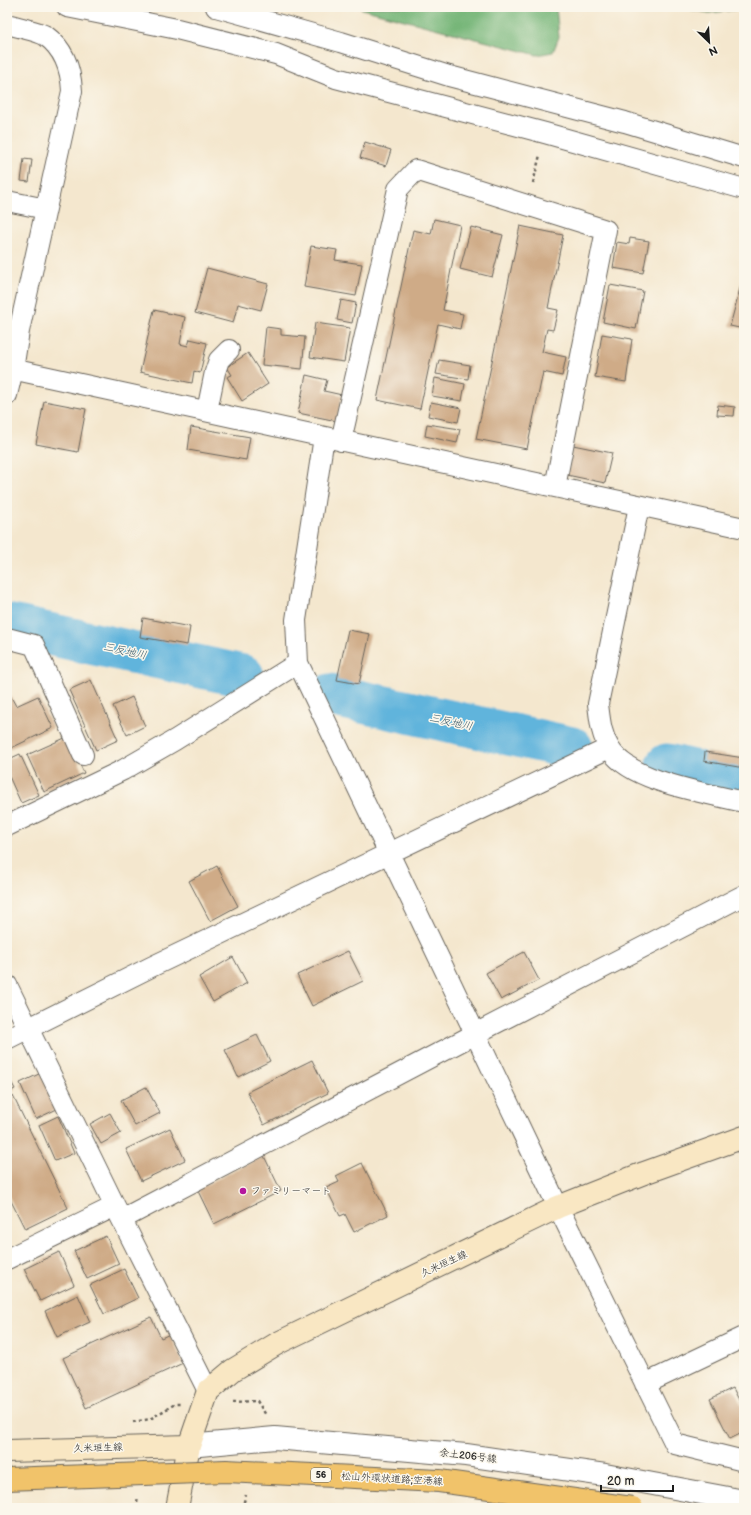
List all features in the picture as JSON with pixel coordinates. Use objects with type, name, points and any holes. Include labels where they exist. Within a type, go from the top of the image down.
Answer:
[{"type":"highway","name":"松山外環状道路;空港線","points":[[7,1479],[226,1471],[446,1482],[632,1508]]},
{"type":"main road","name":"久米垣生線","points":[[208,1391],[233,1370],[278,1344],[558,1208],[644,1173],[744,1137]]},
{"type":"main road","points":[[177,1508],[189,1446],[208,1391]]},
{"type":"main road","name":"久米垣生線","points":[[7,1451],[189,1446]]},
{"type":"street","points":[[67,7],[177,29],[276,54],[336,78],[545,133],[744,189]]},
{"type":"street","points":[[216,7],[341,42],[449,76],[625,122],[744,158]]},
{"type":"street","points":[[7,24],[45,36],[58,48],[66,62],[71,78],[72,91],[10,369],[7,395]]},
{"type":"street","points":[[555,487],[606,230],[416,170],[398,189],[333,439],[296,620],[298,663],[558,1208],[675,1444],[744,1461]]},
{"type":"street","points":[[7,200],[46,209]]},
{"type":"street","points":[[206,412],[214,372],[219,360],[229,350]]},
{"type":"street","points":[[10,369],[744,528]]},
{"type":"street","points":[[639,506],[598,704],[602,731],[609,748],[617,759],[630,768],[665,783],[744,802]]},
{"type":"street","points":[[7,638],[34,645],[83,755]]},
{"type":"street","points":[[7,826],[123,770],[175,740],[298,663]]},
{"type":"street","points":[[7,1039],[151,967],[609,748]]},
{"type":"street","points":[[7,1259],[119,1212],[475,1034],[744,895]]},
{"type":"street","points":[[7,985],[208,1391]]},
{"type":"street","points":[[645,1384],[744,1337]]},
{"type":"street","name":"余土206号線","points":[[189,1446],[275,1438],[466,1455],[605,1475],[742,1500]]},
{"type":"green space","points":[[360,7],[556,7],[559,37],[553,52],[537,55],[362,9]]},
{"type":"green space","points":[[676,7],[744,7],[744,9],[709,13]]},
{"type":"building","points":[[365,142],[391,150],[386,166],[360,158]]},
{"type":"building","points":[[24,159],[32,160],[29,182],[21,181]]},
{"type":"building","points":[[434,219],[460,225],[443,310],[463,314],[460,329],[438,324],[420,409],[377,400],[413,230],[431,234]]},
{"type":"building","points":[[520,226],[563,235],[548,308],[558,310],[553,330],[547,329],[542,352],[566,357],[562,376],[543,372],[527,449],[476,439]]},
{"type":"building","points":[[471,227],[503,235],[492,277],[460,269]]},
{"type":"building","points":[[630,238],[649,241],[643,273],[613,268],[617,242],[629,244]]},
{"type":"building","points":[[311,246],[337,250],[335,260],[362,264],[356,296],[304,287]]},
{"type":"building","points":[[207,268],[268,284],[261,310],[238,304],[233,323],[195,313]]},
{"type":"building","points":[[742,281],[744,282],[744,329],[730,326]]},
{"type":"building","points":[[610,285],[643,291],[636,329],[603,322]]},
{"type":"building","points":[[341,300],[356,303],[352,323],[337,320]]},
{"type":"building","points":[[154,310],[185,317],[180,344],[188,346],[190,339],[207,343],[200,373],[194,371],[192,383],[140,372]]},
{"type":"building","points":[[315,323],[350,328],[344,362],[310,357]]},
{"type":"building","points":[[266,327],[281,329],[281,335],[305,337],[302,369],[262,365]]},
{"type":"building","points":[[602,334],[632,339],[626,382],[595,377]]},
{"type":"building","points":[[248,353],[268,384],[242,401],[227,377],[232,375],[227,367]]},
{"type":"building","points":[[439,360],[470,365],[468,379],[436,374]]},
{"type":"building","points":[[306,375],[327,380],[324,391],[342,395],[337,421],[298,413]]},
{"type":"building","points":[[435,378],[465,384],[462,401],[432,396]]},
{"type":"building","points":[[44,401],[86,409],[78,452],[36,444]]},
{"type":"building","points":[[431,402],[461,408],[458,422],[428,416]]},
{"type":"building","points":[[718,405],[735,407],[734,416],[717,415]]},
{"type":"building","points":[[427,424],[460,429],[457,443],[425,436]]},
{"type":"building","points":[[191,427],[250,437],[246,460],[188,450]]},
{"type":"building","points":[[573,445],[612,453],[605,483],[567,475]]},
{"type":"building","points":[[143,618],[190,627],[187,645],[140,637]]},
{"type":"building","points":[[348,630],[370,634],[359,684],[337,680]]},
{"type":"building","points":[[91,680],[118,740],[96,750],[69,690]]},
{"type":"building","points":[[38,696],[53,728],[7,750],[7,699],[11,697],[16,706]]},
{"type":"building","points":[[132,697],[145,726],[127,735],[113,706]]},
{"type":"building","points":[[67,737],[84,773],[44,792],[27,755]]},
{"type":"building","points":[[705,752],[744,758],[744,768],[704,761]]},
{"type":"building","points":[[20,754],[39,795],[21,803],[7,772],[7,760]]},
{"type":"building","points":[[217,866],[238,906],[210,921],[189,881]]},
{"type":"building","points":[[348,951],[363,981],[312,1006],[297,975]]},
{"type":"building","points":[[524,952],[539,980],[501,1000],[486,973]]},
{"type":"building","points":[[233,957],[247,983],[213,1002],[199,977]]},
{"type":"building","points":[[257,1035],[270,1061],[238,1077],[225,1050]]},
{"type":"building","points":[[312,1060],[328,1093],[264,1125],[247,1092]]},
{"type":"building","points":[[41,1073],[57,1109],[36,1119],[20,1083]]},
{"type":"building","points":[[7,1074],[15,1089],[7,1093]]},
{"type":"building","points":[[146,1087],[160,1113],[135,1126],[121,1100]]},
{"type":"building","points":[[13,1096],[68,1208],[25,1229],[7,1193],[7,1099]]},
{"type":"building","points":[[110,1113],[121,1133],[101,1144],[90,1124]]},
{"type":"building","points":[[58,1116],[74,1153],[55,1161],[39,1125]]},
{"type":"building","points":[[170,1128],[185,1160],[141,1181],[126,1149]]},
{"type":"building","points":[[264,1156],[281,1191],[214,1224],[197,1189]]},
{"type":"building","points":[[362,1163],[388,1215],[354,1232],[345,1214],[340,1216],[326,1188],[339,1182],[336,1176]]},
{"type":"building","points":[[106,1236],[119,1264],[87,1279],[74,1251]]},
{"type":"building","points":[[59,1252],[74,1285],[40,1301],[24,1269]]},
{"type":"building","points":[[124,1269],[138,1298],[104,1314],[90,1285]]},
{"type":"building","points":[[78,1295],[90,1322],[57,1337],[45,1311]]},
{"type":"building","points":[[151,1317],[161,1338],[170,1334],[183,1363],[86,1408],[63,1358]]},
{"type":"building","points":[[733,1388],[744,1410],[744,1432],[730,1439],[710,1399]]},
{"type":"waterway","name":"三反地川","points":[[7,625],[243,676]]},
{"type":"waterway","name":"三反地川","points":[[330,695],[572,748]]},
{"type":"waterway","name":"三反地川","points":[[667,765],[744,783]]},
{"type":"place","name":"ファミリーマート","points":[[243,1191]]}]
